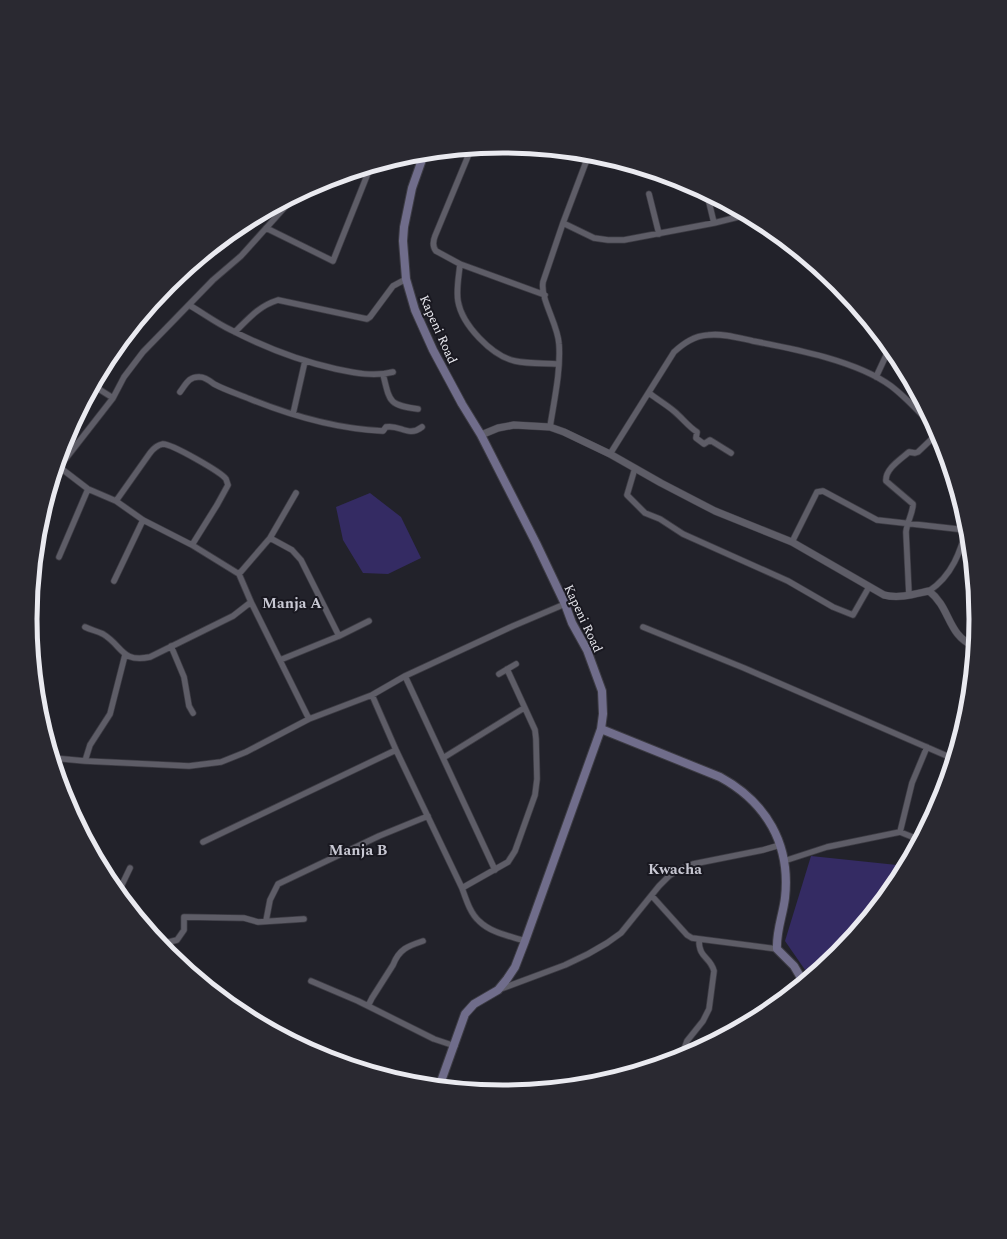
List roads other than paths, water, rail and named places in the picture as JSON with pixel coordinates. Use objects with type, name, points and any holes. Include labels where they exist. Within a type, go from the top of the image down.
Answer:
[{"type":"main road","name":"Kapeni Road","points":[[422,160],[412,188],[404,227],[403,241],[406,279],[415,310],[433,350],[462,404],[481,435],[536,542],[572,623],[587,650],[601,686],[604,714],[601,729],[515,966],[498,990],[474,1004],[465,1014],[441,1082]]},
{"type":"main road","points":[[601,729],[720,777],[738,787],[763,812],[776,834],[784,861],[786,875],[785,898],[778,930],[777,949],[794,966],[801,978]]},
{"type":"street","points":[[469,154],[435,236],[433,243],[436,251],[460,264],[545,295]]},
{"type":"street","points":[[550,427],[558,364],[559,339],[542,290],[543,282],[587,161]]},
{"type":"street","points":[[266,228],[333,261],[368,174]]},
{"type":"street","points":[[649,194],[659,234]]},
{"type":"street","points":[[709,200],[714,223]]},
{"type":"street","points":[[68,455],[113,398],[124,377],[143,352],[213,280],[241,256],[285,207]]},
{"type":"street","points":[[563,223],[594,238],[624,240],[739,217]]},
{"type":"street","points":[[460,264],[458,302],[466,320],[484,343],[496,352],[515,361],[558,364]]},
{"type":"street","points":[[235,332],[254,313],[266,304],[278,300],[367,319],[393,286],[406,279]]},
{"type":"street","points":[[189,305],[235,332],[279,352],[305,361],[350,372],[374,375],[393,372]]},
{"type":"street","points":[[610,454],[674,352],[682,344],[690,340],[710,334],[765,343],[826,358],[876,377],[892,387],[924,419]]},
{"type":"street","points":[[876,377],[887,354]]},
{"type":"street","points":[[293,414],[305,361]]},
{"type":"street","points":[[383,374],[391,401],[398,406],[418,409]]},
{"type":"street","points":[[180,392],[187,382],[193,377],[202,377],[214,384],[251,400],[293,414],[335,425],[376,431],[383,431],[386,427],[390,426],[410,432],[422,427]]},
{"type":"street","points":[[98,388],[113,398]]},
{"type":"street","points":[[649,394],[686,421],[691,429],[696,432],[696,438],[704,444],[710,440],[731,453]]},
{"type":"street","points":[[481,435],[498,428],[514,425],[550,427],[610,454],[715,510],[792,542],[869,587],[889,596],[909,595],[930,591],[943,580],[957,558],[963,540]]},
{"type":"street","points":[[909,595],[906,564],[906,532],[913,504],[886,481],[886,476],[889,471],[909,452],[918,452],[932,438]]},
{"type":"street","points":[[116,501],[155,448],[162,444],[176,448],[224,476],[228,485],[218,505],[192,545]]},
{"type":"street","points":[[635,468],[627,495],[645,513],[660,519],[683,534],[788,581],[833,607],[853,615],[869,587]]},
{"type":"street","points":[[62,469],[88,489],[116,501],[143,520],[192,545],[239,574],[251,602],[309,719]]},
{"type":"street","points":[[59,557],[88,489]]},
{"type":"street","points":[[792,542],[817,492],[820,491],[877,520],[907,524],[961,528]]},
{"type":"street","points":[[239,574],[270,538],[296,493]]},
{"type":"street","points":[[114,581],[143,520]]},
{"type":"street","points":[[270,538],[292,550],[301,560],[339,636]]},
{"type":"street","points":[[930,591],[939,601],[956,633],[969,644]]},
{"type":"street","points":[[85,628],[103,634],[125,655],[131,658],[144,658],[150,657],[233,616],[251,602]]},
{"type":"street","points":[[59,759],[189,766],[221,762],[246,752],[309,719],[372,695],[405,676],[564,604]]},
{"type":"street","points":[[280,660],[339,636],[369,621]]},
{"type":"street","points":[[643,627],[744,668],[949,757]]},
{"type":"street","points":[[171,646],[184,677],[189,706],[193,713]]},
{"type":"street","points":[[85,761],[90,745],[110,714],[125,655]]},
{"type":"street","points":[[499,674],[516,664]]},
{"type":"street","points":[[462,888],[508,862],[513,855],[535,796],[537,779],[535,730],[507,669]]},
{"type":"street","points":[[405,676],[494,870]]},
{"type":"street","points":[[372,695],[396,750],[478,921],[498,932],[525,941]]},
{"type":"street","points":[[443,758],[524,708]]},
{"type":"street","points":[[900,832],[912,783],[927,747]]},
{"type":"street","points":[[203,842],[396,750]]},
{"type":"street","points":[[266,921],[270,900],[278,884],[379,836],[428,816]]},
{"type":"street","points":[[784,861],[827,847],[900,832],[916,838]]},
{"type":"street","points":[[498,990],[565,965],[607,943],[620,933],[659,886],[669,876],[678,870],[699,862],[763,850],[780,845]]},
{"type":"street","points":[[121,886],[130,868]]},
{"type":"street","points":[[652,896],[687,935],[692,938],[777,949]]},
{"type":"street","points":[[168,942],[177,940],[184,930],[184,916],[244,918],[258,922],[304,919]]},
{"type":"street","points":[[684,1049],[687,1041],[703,1021],[709,1009],[714,971],[712,966],[700,952],[699,940]]},
{"type":"street","points":[[368,1006],[403,949],[423,941]]},
{"type":"street","points":[[311,981],[329,987],[434,1039],[454,1046]]},
{"type":"district","name":"Manja A","points":[[292,603]]},
{"type":"district","name":"Manja B","points":[[358,850]]},
{"type":"district","name":"Kwacha","points":[[675,869]]}]
